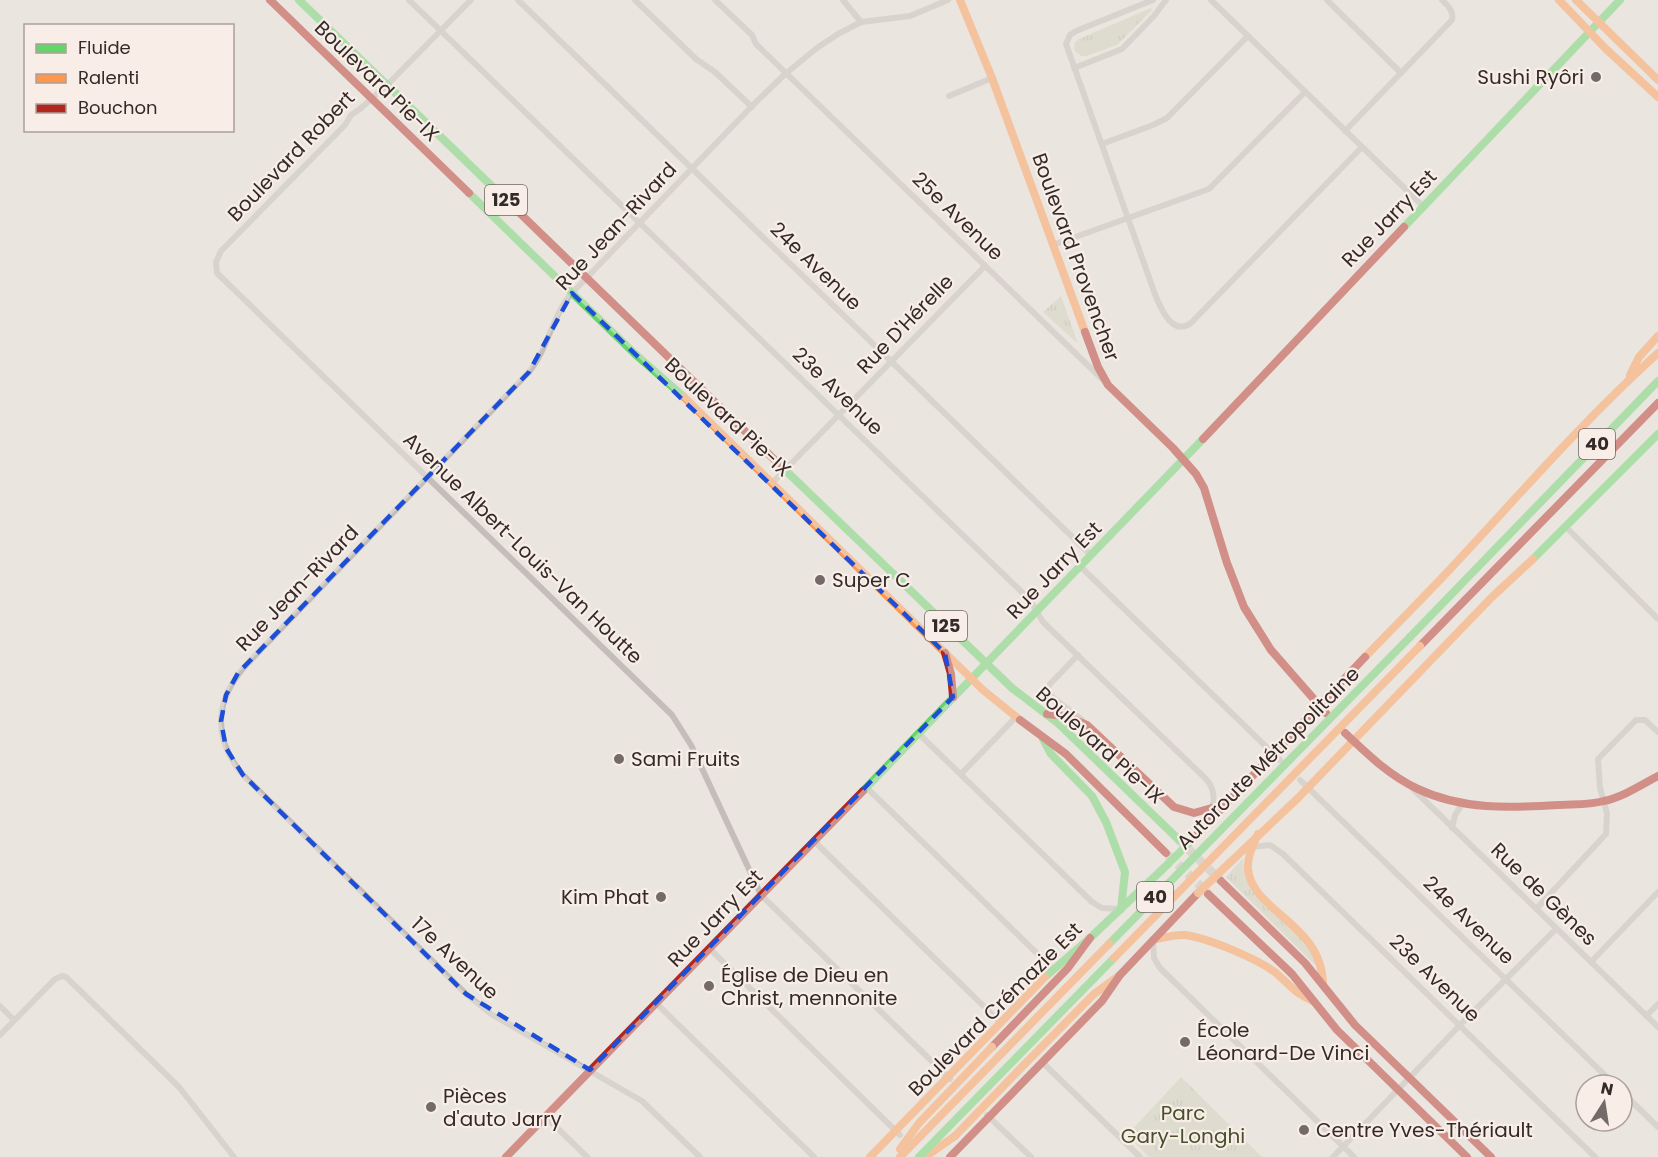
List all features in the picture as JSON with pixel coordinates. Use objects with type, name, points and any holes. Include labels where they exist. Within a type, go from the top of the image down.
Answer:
[{"type":"main road","name":"Boulevard Pie-IX","points":[[270,0],[635,354],[696,408],[773,482],[945,653],[1016,717],[1083,771],[1166,854]]},
{"type":"main road","name":"Boulevard Pie-IX","points":[[299,0],[986,664],[1012,688],[1047,714],[1179,840]]},
{"type":"main road","name":"Boulevard Provencher","points":[[960,0],[992,78],[1090,347],[1107,384],[1198,477],[1204,488],[1227,563],[1244,606],[1282,666],[1326,713]]},
{"type":"main road","points":[[1559,0],[1606,49],[1658,97]]},
{"type":"main road","points":[[1576,0],[1658,80]]},
{"type":"main road","name":"Rue Jarry Est","points":[[506,1157],[1081,567],[1620,0]]},
{"type":"main road","points":[[1627,381],[1639,357],[1658,336]]},
{"type":"main road","points":[[1627,381],[1658,353]]},
{"type":"main road","name":"Boulevard Crémazie Est","points":[[870,1157],[898,1133],[1053,969],[1090,938],[1190,842],[1273,752],[1454,566],[1518,493],[1627,381]]},
{"type":"main road","name":"Autoroute Métropolitaine","points":[[900,1157],[1658,381]]},
{"type":"main road","name":"Autoroute Métropolitaine","points":[[919,1157],[1658,403]]},
{"type":"main road","points":[[950,1157],[987,1114],[1102,1000],[1120,975],[1198,893],[1308,787],[1489,600],[1566,527],[1658,434]]},
{"type":"main road","points":[[945,653],[951,674],[953,698]]},
{"type":"main road","points":[[1047,714],[1065,716],[1087,725],[1174,807],[1194,813],[1226,804]]},
{"type":"main road","points":[[1345,733],[1408,784],[1431,795],[1463,803],[1503,807],[1603,801],[1658,776]]},
{"type":"main road","points":[[1042,737],[1051,754],[1092,796],[1106,822],[1124,867],[1125,880],[1121,909]]},
{"type":"main road","points":[[1258,834],[1248,869],[1252,881],[1263,896],[1313,948],[1322,967],[1323,985]]},
{"type":"main road","points":[[1221,881],[1298,957],[1347,1017],[1491,1157]]},
{"type":"main road","points":[[1208,894],[1292,974],[1332,1025],[1467,1157]]},
{"type":"main road","points":[[1153,940],[1184,935],[1208,941],[1263,964],[1297,994],[1315,1002]]},
{"type":"main road","points":[[895,1157],[919,1123],[1068,968],[1090,938]]},
{"type":"main road","points":[[925,1157],[955,1136],[1094,994],[1120,975]]},
{"type":"street","name":"23e Avenue","points":[[409,0],[1030,600],[1043,622],[1209,783],[1214,792],[1209,821]]},
{"type":"street","name":"Boulevard Robert","points":[[216,262],[222,251],[345,125],[351,115],[387,85],[471,0]]},
{"type":"street","name":"24e Avenue","points":[[518,0],[1090,555]]},
{"type":"street","points":[[635,0],[696,59],[715,72],[752,107]]},
{"type":"street","name":"25e Avenue","points":[[715,0],[752,35],[756,44],[1107,384]]},
{"type":"street","points":[[843,0],[861,22]]},
{"type":"street","name":"Rue Jean-Rivard","points":[[224,742],[221,721],[223,706],[231,684],[238,673],[533,367],[565,302],[572,293],[752,107],[787,73],[824,43],[861,22],[910,16],[948,0]]},
{"type":"street","points":[[1153,0],[1077,32],[1067,39],[1066,44],[1156,297],[1165,315],[1174,325],[1186,327],[1191,323],[1362,147]]},
{"type":"street","points":[[1074,68],[1122,49],[1166,0]]},
{"type":"street","points":[[1211,0],[1423,206]]},
{"type":"street","points":[[1327,0],[1401,73]]},
{"type":"street","points":[[1345,131],[1448,25],[1454,14],[1442,0]]},
{"type":"street","points":[[1102,144],[1167,118],[1248,36]]},
{"type":"street","points":[[949,96],[992,78]]},
{"type":"street","points":[[1053,245],[1209,189],[1305,92]]},
{"type":"street","name":"Avenue Albert-Louis-Van Houtte","points":[[216,262],[218,276],[663,706],[679,725],[691,745],[761,895]]},
{"type":"street","name":"Rue D'Hérelle","points":[[773,482],[985,266]]},
{"type":"street","points":[[1566,527],[1658,619]]},
{"type":"street","points":[[1081,567],[1280,760]]},
{"type":"street","points":[[1077,655],[1047,690],[1052,697],[1087,725]]},
{"type":"street","points":[[961,774],[1016,717]]},
{"type":"street","points":[[1536,909],[1606,834],[1607,820],[1597,765],[1599,756],[1636,720],[1646,720],[1658,732]]},
{"type":"street","points":[[918,733],[1092,902],[1102,908],[1121,909]]},
{"type":"street","name":"17e Avenue","points":[[224,742],[231,761],[243,775],[466,994],[491,1014],[642,1101],[700,1157]]},
{"type":"street","name":"24e Avenue","points":[[1300,780],[1603,1073]]},
{"type":"street","name":"Rue de Gènes","points":[[1408,784],[1658,1027]]},
{"type":"street","points":[[866,787],[1053,969]]},
{"type":"street","points":[[1452,828],[1455,815],[1463,803]]},
{"type":"street","points":[[814,841],[1001,1023]]},
{"type":"street","name":"23e Avenue","points":[[1242,849],[1270,845],[1279,850],[1595,1157]]},
{"type":"street","points":[[1591,962],[1658,892]]},
{"type":"street","points":[[761,895],[950,1079]]},
{"type":"street","points":[[1333,1157],[1556,928]]},
{"type":"street","points":[[1153,940],[1154,958],[1160,968],[1354,1157]]},
{"type":"street","points":[[709,948],[898,1133]]},
{"type":"street","points":[[0,1035],[55,979],[62,975],[179,1087],[234,1157]]},
{"type":"street","points":[[656,1003],[814,1157]]},
{"type":"street","points":[[1646,1016],[1658,1004]]},
{"type":"street","points":[[0,1006],[14,1020]]},
{"type":"street","points":[[1042,1062],[1140,1157]]},
{"type":"street","points":[[1634,1104],[1658,1127]]},
{"type":"street","points":[[987,1114],[1030,1157]]},
{"type":"street","points":[[545,1116],[587,1157]]},
{"type":"highlighted area","points":[[572,293],[945,653],[953,697],[590,1070],[466,994],[243,775],[226,748],[221,721],[226,695],[238,673],[529,372]]},
{"type":"green space","points":[[1151,8],[1152,10],[1117,45],[1086,56],[1081,56],[1074,50],[1075,42],[1079,39]]},
{"type":"green space","points":[[1061,296],[1077,341],[1077,343],[1043,312]]},
{"type":"green space","points":[[1243,858],[1244,871],[1310,950],[1317,966],[1226,877]]},
{"type":"green space","name":"Parc Gary-Longhi","points":[[1181,1077],[1262,1157],[1149,1157],[1127,1135]]},
{"type":"tunnel","points":[[1179,840],[1221,881]]},
{"type":"tunnel","points":[[1168,855],[1208,893]]},
{"type":"traffic: fast","points":[[299,0],[502,196]]},
{"type":"traffic: fast","points":[[1404,227],[1620,0]]},
{"type":"traffic: fast","points":[[469,193],[635,354],[684,397]]},
{"type":"traffic: fast","points":[[1410,637],[1658,381]]},
{"type":"traffic: fast","points":[[1533,559],[1658,434]]},
{"type":"traffic: fast","points":[[863,791],[1203,439]]},
{"type":"traffic: fast","points":[[782,467],[1012,688],[1059,724],[1179,840]]},
{"type":"traffic: fast","points":[[1109,944],[1410,637]]},
{"type":"traffic: fast","points":[[1043,739],[1051,754],[1092,796],[1106,822],[1125,872],[1121,909]]},
{"type":"traffic: fast","points":[[1168,864],[1190,842]]},
{"type":"traffic: fast","points":[[1045,977],[1168,864]]},
{"type":"traffic: fast","points":[[919,1157],[1114,958]]},
{"type":"traffic: slow","points":[[960,0],[992,78],[1085,332]]},
{"type":"traffic: slow","points":[[1559,0],[1606,49],[1658,97]]},
{"type":"traffic: slow","points":[[1576,0],[1658,80]]},
{"type":"traffic: slow","points":[[1630,375],[1639,357],[1658,336]]},
{"type":"traffic: slow","points":[[1365,657],[1443,577],[1579,430],[1658,353]]},
{"type":"traffic: slow","points":[[684,397],[983,690],[1020,720]]},
{"type":"traffic: slow","points":[[1221,871],[1298,798],[1492,597],[1533,559]]},
{"type":"traffic: slow","points":[[1114,958],[1420,646]]},
{"type":"traffic: slow","points":[[1258,834],[1248,860],[1252,884],[1261,897],[1312,947],[1320,964],[1323,985]]},
{"type":"traffic: slow","points":[[1198,893],[1221,871]]},
{"type":"traffic: slow","points":[[1153,940],[1185,935],[1219,945],[1268,967],[1296,992],[1313,1001]]},
{"type":"traffic: slow","points":[[900,1157],[1109,944]]},
{"type":"traffic: slow","points":[[1017,1072],[1094,994],[1120,975]]},
{"type":"traffic: slow","points":[[870,1157],[1045,977]]},
{"type":"traffic: slow","points":[[900,1149],[919,1123],[992,1047]]},
{"type":"traffic: slow","points":[[955,1136],[1017,1072]]},
{"type":"traffic: slow","points":[[925,1157],[955,1136]]},
{"type":"traffic: jam","points":[[270,0],[469,193]]},
{"type":"traffic: jam","points":[[502,196],[782,467]]},
{"type":"traffic: jam","points":[[1203,439],[1404,227]]},
{"type":"traffic: jam","points":[[1085,332],[1098,367],[1108,385],[1173,448],[1196,474],[1204,488],[1227,563],[1244,607],[1271,650],[1326,713]]},
{"type":"traffic: jam","points":[[1420,646],[1658,403]]},
{"type":"traffic: jam","points":[[945,653],[951,674],[953,697]]},
{"type":"traffic: jam","points":[[1190,842],[1365,657]]},
{"type":"traffic: jam","points":[[1047,714],[1065,716],[1087,725],[1174,807],[1194,813],[1226,804]]},
{"type":"traffic: jam","points":[[1020,720],[1066,754],[1166,853]]},
{"type":"traffic: jam","points":[[1345,733],[1379,764],[1408,784],[1435,796],[1469,804],[1522,807],[1593,803],[1618,797],[1658,776]]},
{"type":"traffic: jam","points":[[506,1157],[863,791]]},
{"type":"traffic: jam","points":[[1221,881],[1305,963],[1355,1025],[1491,1157]]},
{"type":"traffic: jam","points":[[950,1157],[1102,1001],[1120,975],[1198,893]]},
{"type":"traffic: jam","points":[[1208,894],[1292,974],[1337,1030],[1467,1157]]},
{"type":"traffic: jam","points":[[992,1047],[1068,968],[1090,938]]},
{"type":"place","name":"Sushi Ryôri","points":[[1596,77]]},
{"type":"place","name":"Super C","points":[[820,580]]},
{"type":"place","name":"Sami Fruits","points":[[619,759]]},
{"type":"place","name":"Kim Phat","points":[[661,897]]},
{"type":"place","name":"Église de Dieu en Christ, mennonite","points":[[709,986]]},
{"type":"place","name":"École Léonard-De Vinci","points":[[1185,1042]]},
{"type":"place","name":"Pièces d'auto Jarry","points":[[431,1107]]},
{"type":"place","name":"Centre Yves-Thériault","points":[[1304,1130]]}]
